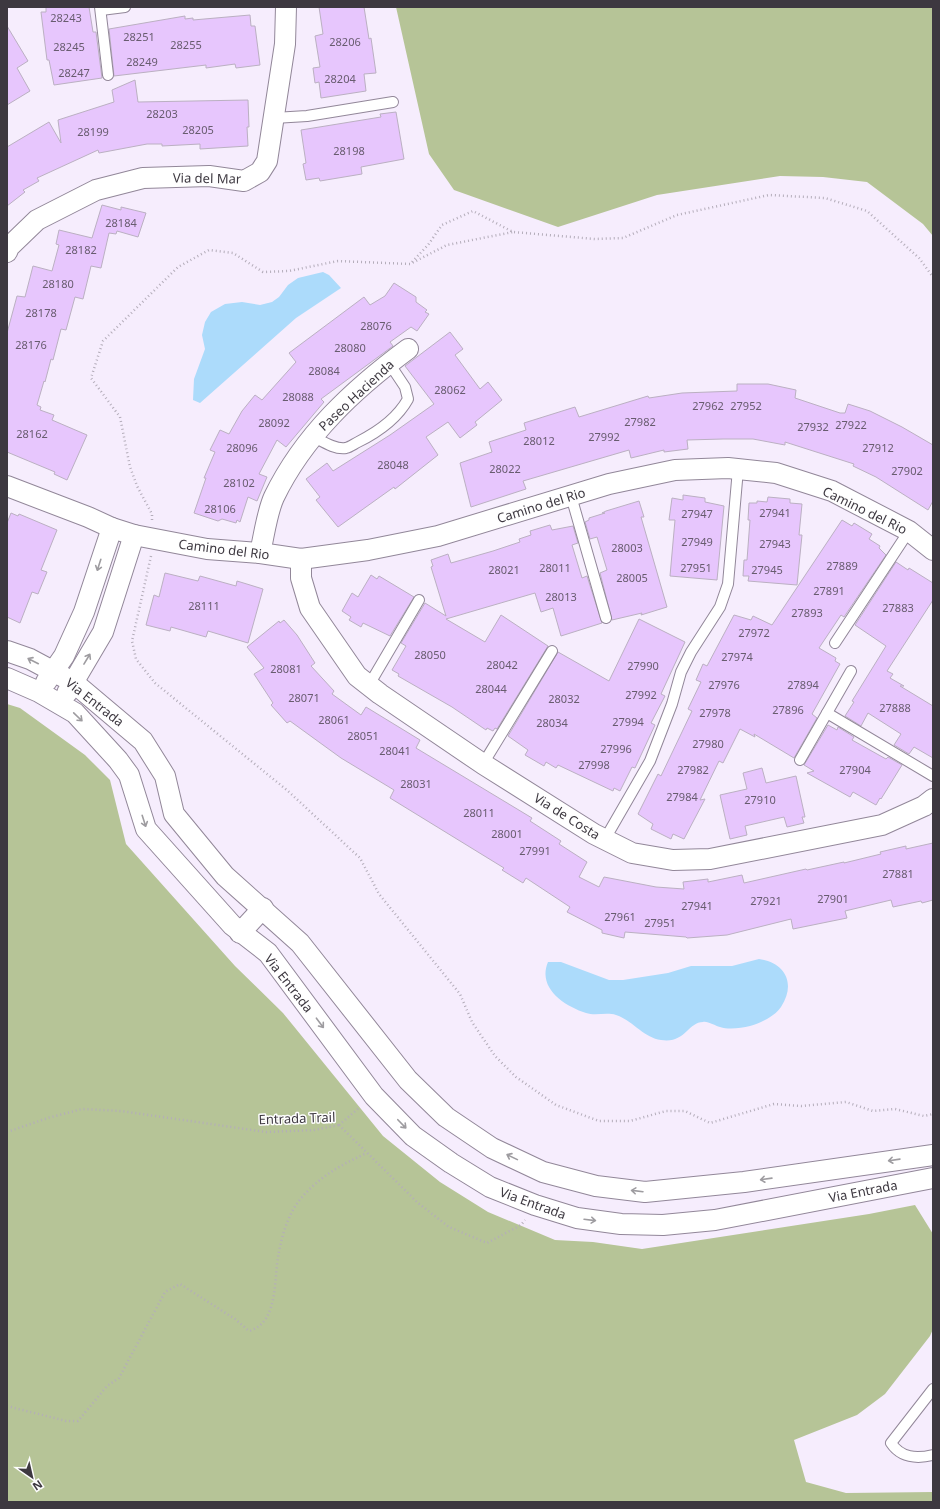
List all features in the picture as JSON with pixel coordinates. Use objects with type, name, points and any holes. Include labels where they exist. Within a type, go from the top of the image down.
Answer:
[{"type":"street","name":"Via del Mar","points":[[7,252],[9,247],[37,220],[96,190],[143,178],[209,176],[244,181],[260,172],[267,160],[274,118],[285,44],[286,7]]},
{"type":"street","name":"Paseo Hacienda","points":[[260,553],[274,498],[312,436],[341,405],[408,349]]},
{"type":"street","name":"Camino del Rio","points":[[8,491],[88,517],[112,528],[134,535],[207,549],[260,553],[301,559],[368,550],[438,536],[609,484],[675,470],[738,469],[776,473],[832,491],[909,531],[933,550]]},
{"type":"street","points":[[39,692],[64,656],[84,612],[112,528]]},
{"type":"street","points":[[60,705],[103,632],[134,535]]},
{"type":"street","name":"Via de Costa","points":[[301,559],[302,578],[310,608],[357,676],[483,764],[604,839],[632,853],[673,860],[710,859],[882,825],[924,806],[933,799]]},
{"type":"street","name":"Via Entrada","points":[[7,651],[30,659],[73,682],[143,741],[165,776],[174,814],[225,876],[300,942],[408,1080],[446,1117],[492,1148],[543,1172],[596,1186],[645,1192],[744,1182],[930,1155]]},
{"type":"street","name":"Via Entrada","points":[[7,678],[39,692],[75,713],[118,760],[129,775],[146,829],[240,933],[268,953],[374,1096],[413,1136],[451,1164],[490,1187],[535,1205],[577,1218],[621,1224],[663,1225],[715,1220],[932,1183]]},
{"type":"street","points":[[134,790],[165,776]]},
{"type":"street","points":[[240,933],[263,908]]},
{"type":"street","points":[[930,1155],[932,1183]]},
{"type":"lane","points":[[108,76],[101,9],[125,7]]},
{"type":"lane","points":[[274,118],[307,116],[393,102]]},
{"type":"lane","points":[[312,436],[331,446],[346,448],[368,437],[392,421],[403,409],[408,399],[405,387],[390,363]]},
{"type":"lane","points":[[604,839],[650,760],[672,704],[680,672],[720,607],[728,584],[738,469]]},
{"type":"lane","points":[[571,496],[606,618]]},
{"type":"lane","points":[[835,643],[909,531]]},
{"type":"lane","points":[[369,685],[419,600]]},
{"type":"lane","points":[[483,764],[552,651]]},
{"type":"lane","points":[[800,760],[851,671]]},
{"type":"lane","points":[[827,713],[933,776]]},
{"type":"lane","points":[[933,1389],[891,1443],[896,1451],[905,1456],[923,1457],[933,1455]]},
{"type":"path","points":[[410,264],[428,246],[442,225],[473,211],[513,232],[595,239],[623,238],[677,215],[769,194],[825,198],[867,211],[919,258],[933,277]]},
{"type":"path","points":[[340,1125],[374,1096]]},
{"type":"path","name":"Entrada Trail","points":[[7,1132],[82,1109],[121,1111],[266,1132],[314,1130],[340,1125],[418,1203],[449,1227],[487,1243],[521,1225],[535,1205]]},
{"type":"path","points":[[7,1406],[66,1421],[78,1421],[107,1386],[119,1378],[165,1292],[180,1284],[235,1319],[249,1331],[258,1328],[268,1316],[276,1280],[278,1257],[286,1227],[297,1203],[321,1177],[344,1163],[367,1152]]},
{"type":"green space","points":[[396,7],[933,7],[933,236],[923,224],[867,182],[823,177],[780,176],[657,195],[558,227],[454,190],[429,154]]},
{"type":"green space","points":[[7,704],[20,708],[85,755],[110,780],[126,844],[235,966],[283,1013],[383,1136],[440,1182],[488,1212],[555,1240],[593,1242],[642,1249],[869,1214],[915,1205],[933,1234],[933,1329],[930,1336],[885,1394],[857,1415],[794,1440],[806,1482],[846,1493],[933,1492],[933,1502],[7,1502]]},
{"type":"water","points":[[323,272],[329,275],[341,288],[296,318],[200,403],[193,400],[194,379],[205,349],[202,335],[205,322],[211,312],[225,304],[242,302],[260,305],[272,302],[279,297],[288,285],[298,278]]},
{"type":"water","points":[[759,959],[776,965],[786,976],[788,990],[781,1007],[775,1013],[759,1023],[739,1028],[731,1029],[705,1022],[698,1023],[693,1025],[676,1039],[669,1040],[655,1039],[622,1017],[609,1014],[590,1014],[569,1006],[555,995],[549,988],[546,980],[548,962],[561,962],[609,980],[623,980],[668,973],[691,966],[732,966]]},
{"type":"building","points":[[46,7],[89,7],[93,32],[96,32],[102,78],[54,85],[49,60],[47,60],[41,12],[46,12]]},
{"type":"building","points":[[319,7],[364,7],[369,39],[371,38],[376,73],[364,74],[366,91],[321,98],[319,82],[315,83],[313,68],[320,67],[315,36],[323,34]]},
{"type":"building","points":[[250,15],[251,26],[255,26],[260,65],[236,68],[235,64],[206,68],[206,65],[114,76],[109,29],[185,16],[185,19],[193,18],[193,20]]},
{"type":"building","points":[[7,26],[28,61],[17,68],[30,91],[7,105]]},
{"type":"building","points":[[135,80],[138,102],[248,100],[248,146],[200,149],[200,144],[162,146],[162,144],[147,144],[99,153],[98,150],[37,178],[39,181],[23,190],[25,192],[7,206],[7,147],[49,122],[61,143],[58,120],[114,102],[112,90]]},
{"type":"building","points":[[396,112],[404,159],[361,167],[362,174],[320,181],[319,178],[306,180],[303,164],[306,163],[301,130],[381,117],[380,114]]},
{"type":"building","points":[[102,205],[121,210],[121,207],[146,213],[138,237],[117,231],[116,234],[109,233],[101,268],[91,266],[83,299],[75,297],[66,330],[61,329],[53,360],[51,359],[45,382],[44,381],[37,405],[41,407],[40,410],[54,415],[52,420],[87,435],[67,480],[54,474],[55,472],[7,452],[7,333],[17,296],[25,297],[33,266],[52,271],[59,245],[56,244],[59,230],[92,238]]},
{"type":"building","points":[[394,283],[416,297],[416,302],[427,310],[425,312],[429,314],[417,331],[411,327],[390,342],[393,346],[321,399],[324,402],[286,447],[277,440],[259,474],[267,477],[257,501],[248,497],[240,522],[237,520],[236,523],[222,519],[218,521],[194,513],[206,478],[204,478],[215,452],[210,450],[220,430],[229,434],[242,411],[255,395],[262,400],[296,362],[289,353],[364,297],[370,305],[385,296]]},
{"type":"building","points":[[450,332],[463,349],[455,355],[480,389],[488,382],[502,400],[475,422],[477,425],[460,438],[448,422],[426,437],[438,455],[395,489],[394,487],[338,527],[316,500],[320,497],[306,479],[327,463],[333,471],[390,435],[434,404],[405,366]]},
{"type":"building","points":[[737,384],[768,384],[796,390],[795,398],[840,413],[845,413],[848,404],[870,411],[933,445],[933,501],[928,510],[876,477],[853,466],[854,464],[785,442],[785,445],[753,439],[687,440],[688,449],[664,452],[664,450],[631,458],[629,450],[523,481],[526,489],[471,507],[460,463],[492,452],[489,442],[526,430],[524,423],[575,407],[579,417],[648,396],[649,398],[682,393],[737,391]]},
{"type":"building","points":[[683,495],[705,498],[705,502],[724,506],[717,580],[670,576],[675,520],[669,520],[672,498],[683,500]]},
{"type":"building","points":[[768,497],[790,499],[790,503],[802,504],[799,535],[802,535],[797,585],[748,581],[749,576],[743,576],[744,560],[747,560],[750,520],[748,520],[749,503],[757,503],[757,501],[767,502]]},
{"type":"building","points":[[639,501],[644,517],[641,517],[667,607],[641,615],[642,613],[612,620],[600,573],[607,570],[597,537],[590,539],[585,522],[589,520],[589,518],[605,513],[602,513],[606,511]]},
{"type":"building","points":[[11,513],[18,516],[19,514],[57,530],[41,570],[47,572],[38,594],[32,592],[20,623],[7,617],[7,523]]},
{"type":"building","points":[[842,520],[852,526],[854,523],[872,534],[869,539],[880,546],[879,548],[886,555],[844,617],[841,615],[819,648],[836,658],[835,661],[840,664],[812,714],[817,718],[794,758],[754,734],[755,737],[740,729],[723,763],[719,761],[700,800],[705,799],[684,839],[673,834],[671,839],[651,829],[653,824],[638,814],[658,774],[661,776],[692,711],[688,709],[701,682],[696,680],[703,664],[707,666],[734,615],[751,620],[753,616],[772,625]]},
{"type":"building","points":[[550,525],[552,530],[573,526],[578,543],[572,545],[582,578],[587,576],[602,623],[561,636],[553,608],[541,612],[535,593],[446,619],[485,642],[501,615],[548,646],[497,729],[495,728],[493,731],[487,728],[486,730],[452,707],[398,676],[399,674],[392,670],[406,646],[401,643],[425,603],[446,616],[431,567],[433,566],[431,560],[448,554],[451,563],[493,551],[520,542],[519,539],[531,535],[530,531]]},
{"type":"building","points":[[896,562],[933,583],[933,600],[887,671],[893,674],[890,678],[904,686],[900,686],[933,706],[933,758],[914,747],[909,754],[894,745],[901,734],[868,713],[861,726],[845,716],[854,702],[852,701],[886,646],[855,625]]},
{"type":"building","points":[[165,573],[198,581],[200,576],[236,586],[237,581],[263,589],[248,643],[208,631],[206,637],[171,627],[170,631],[146,625],[154,595],[159,597]]},
{"type":"building","points":[[371,575],[377,579],[379,576],[414,597],[390,636],[363,623],[361,627],[349,620],[351,617],[342,611],[352,593],[358,597]]},
{"type":"building","points":[[639,619],[685,642],[661,694],[665,696],[651,723],[655,725],[635,768],[632,767],[620,791],[614,788],[613,791],[558,765],[556,768],[546,762],[544,766],[525,755],[528,750],[508,736],[558,652],[609,681]]},
{"type":"building","points":[[284,620],[297,635],[315,663],[311,666],[334,691],[332,694],[361,715],[366,707],[420,740],[416,748],[532,818],[530,821],[561,841],[559,844],[587,862],[579,877],[599,887],[604,877],[656,887],[684,889],[683,882],[708,879],[708,882],[742,875],[744,883],[806,869],[844,863],[906,846],[906,849],[933,843],[933,900],[893,907],[891,900],[845,911],[847,918],[793,929],[791,919],[727,935],[687,938],[625,932],[624,938],[602,933],[602,930],[567,912],[570,907],[526,878],[523,883],[502,870],[504,868],[390,798],[394,790],[341,758],[290,721],[287,723],[271,705],[273,703],[254,674],[264,668],[247,647],[279,621],[280,623]]},
{"type":"building","points":[[828,725],[837,730],[838,727],[854,737],[852,740],[886,759],[888,757],[902,765],[876,805],[853,792],[850,797],[807,773],[814,771],[804,765]]},
{"type":"building","points":[[762,768],[766,783],[796,776],[805,817],[802,817],[804,823],[787,827],[784,817],[745,826],[747,835],[730,839],[720,795],[747,789],[743,773]]}]
